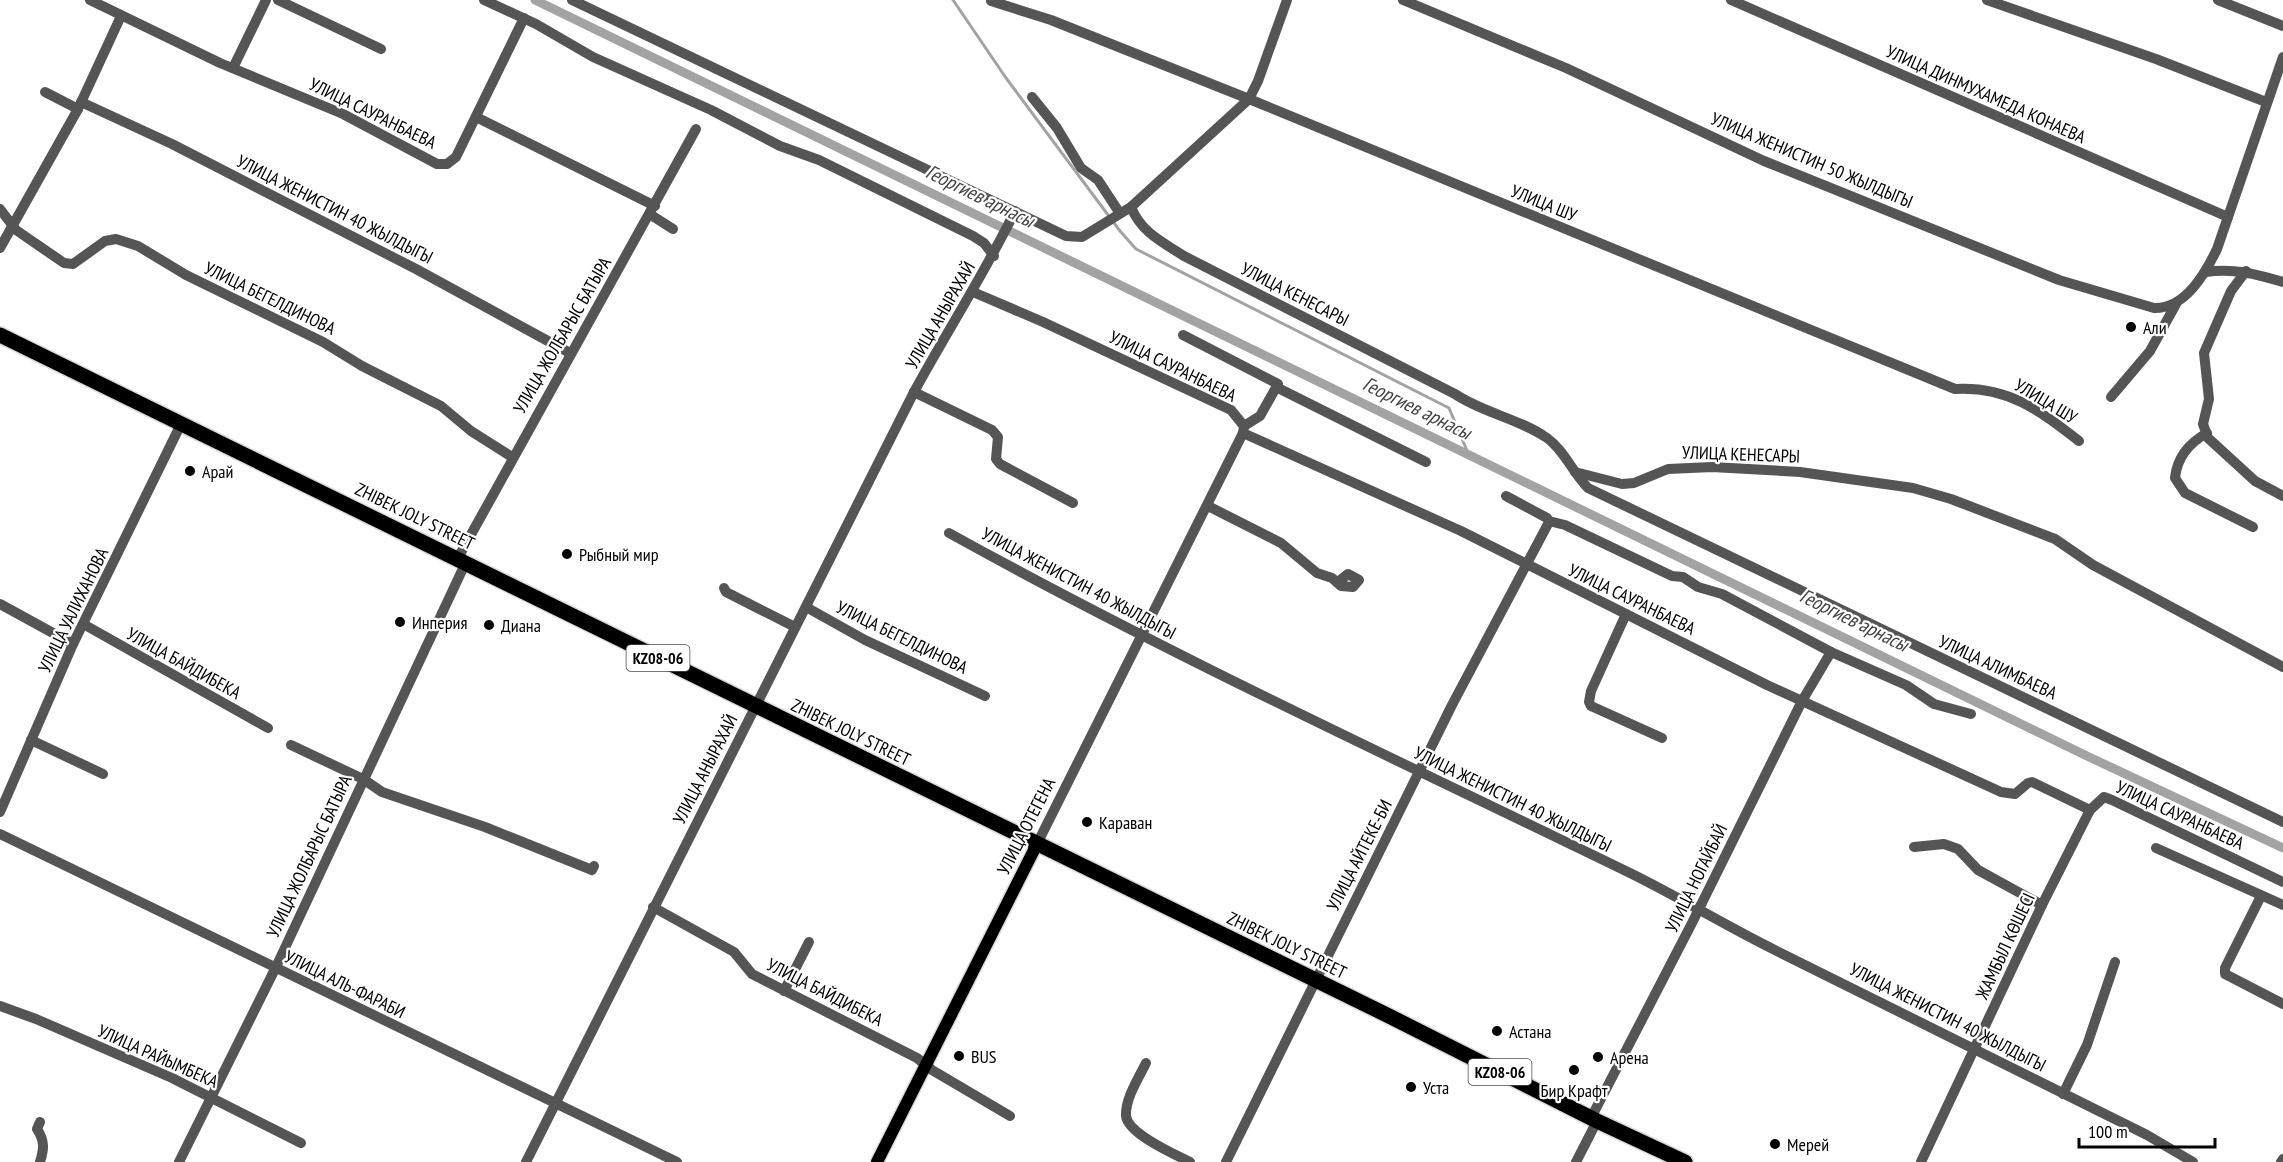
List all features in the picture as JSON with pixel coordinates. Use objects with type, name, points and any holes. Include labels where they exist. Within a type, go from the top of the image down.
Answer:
[{"type":"highway","name":"ZHIBEK JOLY STREET","points":[[0,335],[1316,980],[1594,1120],[1685,1162]]},
{"type":"main road","name":"УЛИЦА ОТЕГЕНА","points":[[877,1162],[1037,844]]},
{"type":"street","name":"УЛИЦА САУРАНБАЕВА","points":[[90,0],[233,68],[343,114],[437,164],[447,164],[453,160],[524,18]]},
{"type":"street","points":[[233,68],[266,0]]},
{"type":"street","points":[[278,0],[381,49]]},
{"type":"street","points":[[484,0],[524,18]]},
{"type":"street","points":[[572,0],[586,3],[1066,236],[1082,237],[1119,212],[1131,207],[1249,99],[1258,81],[1287,0]]},
{"type":"street","name":"УЛИЦА ЖЕНИСТИН 50 ЖЫЛДЫГЫ","points":[[1402,0],[1566,68],[1764,161],[2059,280],[2154,308],[2165,308],[2176,304]]},
{"type":"street","name":"УЛИЦА ДИНМУХАМЕДА КОНАЕВА","points":[[1731,0],[2228,217]]},
{"type":"street","points":[[1987,0],[2156,59],[2266,102]]},
{"type":"street","points":[[2218,0],[2283,27]]},
{"type":"street","name":"УЛИЦА ШУ","points":[[991,1],[1051,20],[1249,99],[1955,389],[1991,389],[2018,399],[2048,417],[2079,441]]},
{"type":"street","points":[[0,248],[79,105],[121,16]]},
{"type":"street","name":"УЛИЦА АНЫРАХАЙ","points":[[524,18],[593,57],[798,153],[819,160],[973,236],[995,252],[973,292],[950,326],[914,392],[526,1162]]},
{"type":"street","points":[[2111,397],[2150,351],[2176,304],[2206,272],[2228,217],[2283,57]]},
{"type":"street","name":"УЛИЦА ЖЕНИСТИН 40 ЖЫЛДЫГЫ","points":[[45,92],[172,144],[570,353]]},
{"type":"street","points":[[1032,97],[1057,128],[1081,168],[1098,180],[1119,212]]},
{"type":"street","points":[[476,117],[653,210],[673,228]]},
{"type":"street","name":"УЛИЦА ЖОЛБАРЫС БАТЫРА","points":[[179,1162],[275,969],[462,560],[512,457],[653,210],[696,129]]},
{"type":"street","name":"УЛИЦА КЕНЕСАРЫ","points":[[1131,207],[1136,220],[1145,231],[1184,256],[1436,384],[1471,405],[1532,429],[1550,440],[1575,472],[1622,484],[1634,483],[1668,469],[1712,467],[1800,472],[1913,489],[1951,499],[2055,539],[2093,565],[2283,667]]},
{"type":"street","points":[[0,209],[12,224]]},
{"type":"street","points":[[995,252],[1015,210]]},
{"type":"street","name":"УЛИЦА БЕГЕЛДИНОВА","points":[[12,224],[16,230],[69,264],[81,260],[105,241],[116,238],[138,246],[186,275],[323,342],[362,366],[441,406],[471,431],[512,457]]},
{"type":"street","points":[[2206,272],[2246,271],[2283,282]]},
{"type":"street","points":[[2246,271],[2231,291],[2204,353],[2209,399],[2204,424],[2208,438],[2255,481],[2283,496]]},
{"type":"street","name":"УЛИЦА САУРАНБАЕВА","points":[[973,292],[1232,410],[1243,429],[1461,531],[1525,565],[1802,701],[2001,792],[2013,794],[2032,782],[2090,810],[2104,797],[2283,882]]},
{"type":"street","points":[[1183,335],[1273,381],[1278,384],[1278,388],[1426,462]]},
{"type":"street","points":[[1243,429],[1260,416],[1278,388]]},
{"type":"street","name":"УЛИЦА АНЫРАХАЙ","points":[[914,392],[992,430],[998,437],[996,459],[1000,464],[1073,503]]},
{"type":"street","name":"УЛИЦА УАЛИХАНОВА","points":[[0,812],[73,644],[182,424]]},
{"type":"street","name":"УЛИЦА ОТЕГЕНА","points":[[1037,844],[1208,506],[1243,429]]},
{"type":"street","points":[[2206,433],[2186,449],[2176,465],[2175,478],[2185,493],[2253,527]]},
{"type":"street","name":"УЛИЦА АЛИМБАЕВА","points":[[1575,472],[1588,488],[2283,822]]},
{"type":"street","points":[[1506,496],[1549,521],[1565,525],[1672,576],[1683,578],[1698,587],[1722,594],[1831,652],[1906,685],[1934,704],[1971,714]]},
{"type":"street","points":[[1208,506],[1281,543],[1317,573],[1338,582]]},
{"type":"street","name":"УЛИЦА АЙТЕКЕ-БИ","points":[[1226,1162],[1419,773],[1549,521]]},
{"type":"street","name":"УЛИЦА ЖЕНИСТИН 40 ЖЫЛДЫГЫ","points":[[949,533],[1143,636],[1419,773],[1633,875],[1975,1051],[2147,1135],[2193,1162]]},
{"type":"street","points":[[724,588],[795,627]]},
{"type":"street","points":[[0,604],[73,644]]},
{"type":"street","name":"УЛИЦА БЕГЕЛДИНОВА","points":[[806,607],[865,640],[985,696]]},
{"type":"street","points":[[1626,614],[1591,691],[1589,702],[1591,706],[1662,738]]},
{"type":"street","name":"УЛИЦА БАЙДИБЕКА","points":[[84,625],[268,728]]},
{"type":"street","name":"УЛИЦА НОГАЙБАЙ","points":[[1576,1162],[1594,1120],[1802,701],[1831,652]]},
{"type":"street","points":[[31,740],[103,774]]},
{"type":"street","points":[[291,745],[363,779],[382,792],[485,827],[592,870],[594,866]]},
{"type":"street","name":"ЖАМБЫЛ КӨШЕСІ","points":[[1921,1162],[2042,905],[2090,810]]},
{"type":"street","name":"УЛИЦА АЛЬ-ФАРАБИ","points":[[0,834],[677,1162]]},
{"type":"street","points":[[1914,847],[1944,844],[1958,849],[1978,870],[2042,905]]},
{"type":"street","points":[[2156,848],[2283,905]]},
{"type":"street","points":[[2261,896],[2225,968],[2225,974],[2283,1004]]},
{"type":"street","name":"УЛИЦА БАЙДИБЕКА","points":[[653,907],[734,952],[752,974],[925,1064],[1010,1116]]},
{"type":"street","points":[[784,991],[808,942]]},
{"type":"street","points":[[2063,1094],[2087,1045],[2115,962]]},
{"type":"street","name":"УЛИЦА РАЙЫМБЕКА","points":[[0,1006],[36,1019],[210,1096],[301,1143]]},
{"type":"street","points":[[1146,1063],[1130,1099],[1126,1115],[1128,1122],[1139,1134],[1190,1162]]},
{"type":"street","points":[[39,1162],[44,1147],[37,1129],[40,1122]]},
{"type":"waterway","name":"Георгиев арнасы","points":[[535,0],[2087,756],[2283,848]]},
{"type":"waterway","points":[[953,0],[1006,78],[1120,231],[1136,249],[1449,408],[1468,453]]},
{"type":"place","name":"Али","points":[[2131,327]]},
{"type":"place","name":"Арай","points":[[190,471]]},
{"type":"place","name":"Рыбный мир","points":[[567,554]]},
{"type":"place","name":"Инперия","points":[[400,622]]},
{"type":"place","name":"Диана","points":[[489,625]]},
{"type":"place","name":"Караван","points":[[1087,822]]},
{"type":"place","name":"Астана","points":[[1497,1031]]},
{"type":"place","name":"BUS","points":[[959,1056]]},
{"type":"place","name":"Арена","points":[[1598,1057]]},
{"type":"place","name":"Бир Крафт","points":[[1574,1070]]},
{"type":"place","name":"Уста","points":[[1411,1087]]},
{"type":"place","name":"Мерей","points":[[1775,1144]]}]
